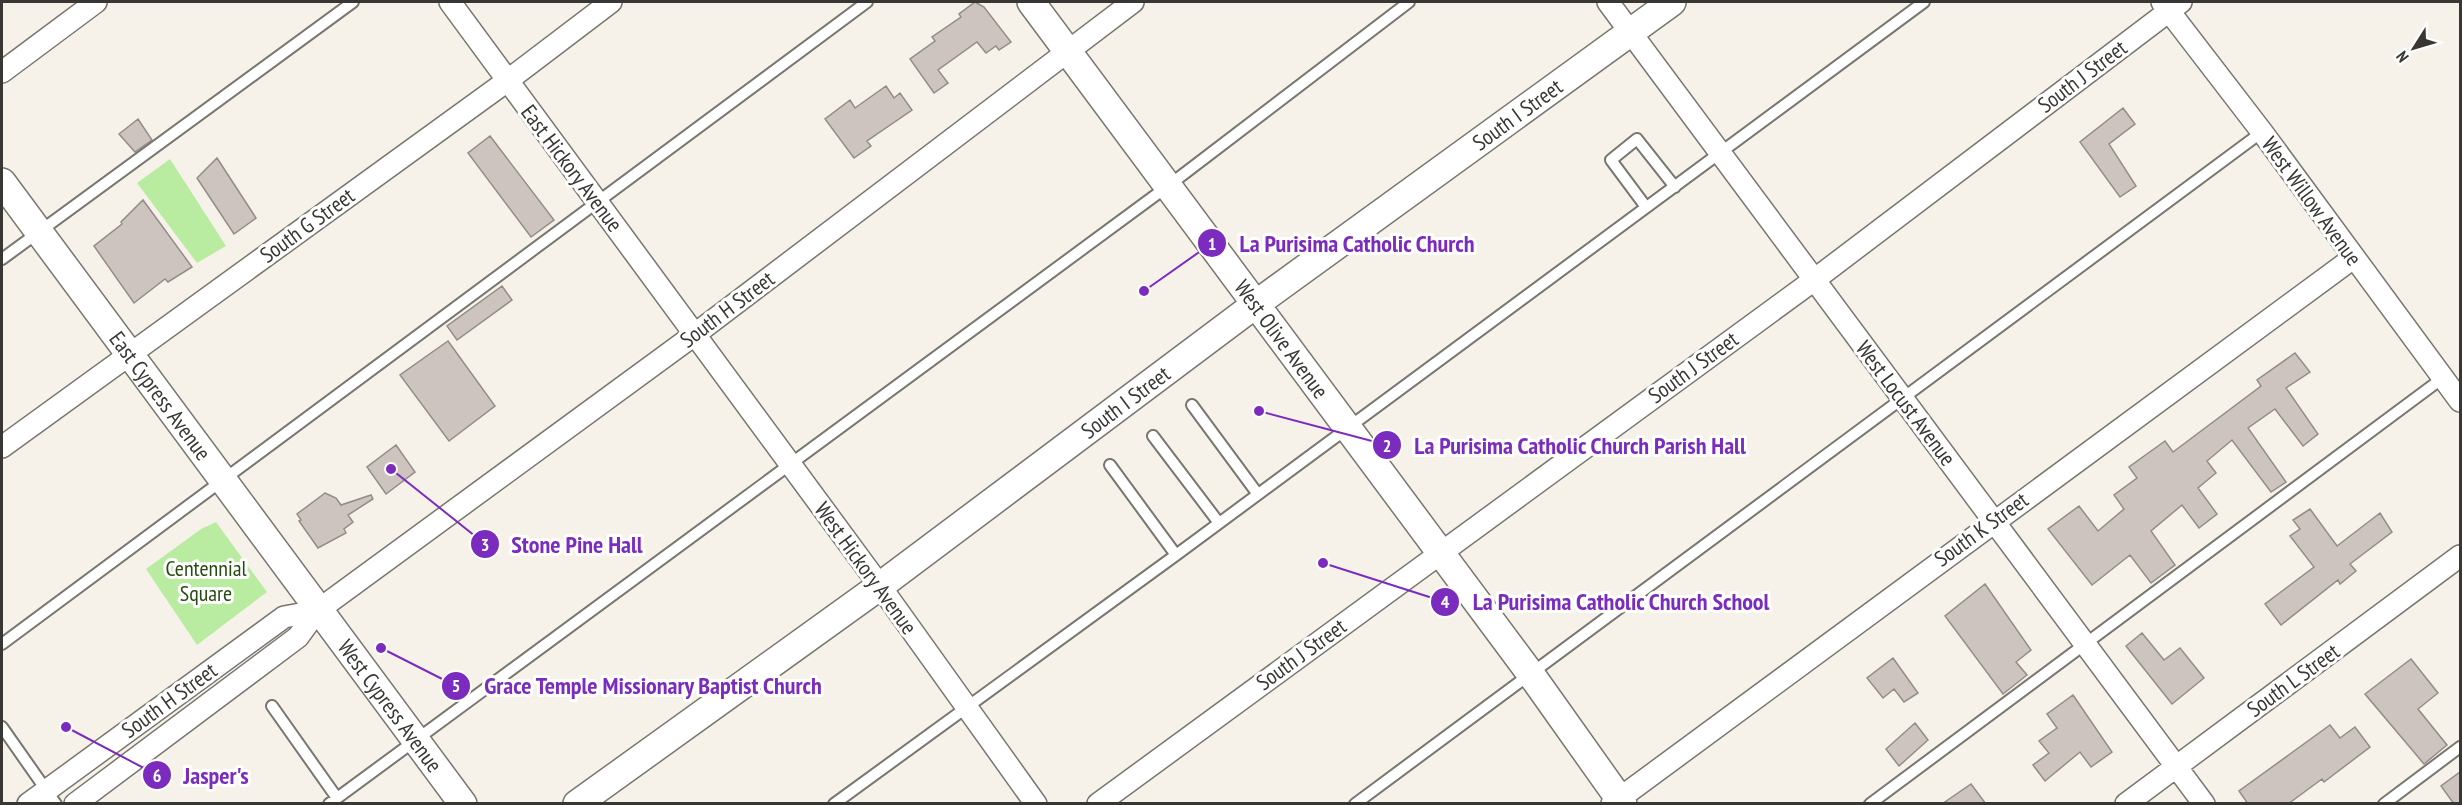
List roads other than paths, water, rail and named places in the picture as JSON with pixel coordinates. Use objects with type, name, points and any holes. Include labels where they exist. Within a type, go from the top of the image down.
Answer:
[{"type":"street","points":[[2,72],[96,2]]},
{"type":"street","name":"East Hickory Avenue","points":[[450,2],[694,335]]},
{"type":"street","name":"South G Street","points":[[2,447],[507,81],[611,2]]},
{"type":"street","name":"West Olive Avenue","points":[[1031,2],[1530,673],[1618,802]]},
{"type":"street","name":"South H Street","points":[[75,804],[298,637],[317,610],[694,335],[1133,2]]},
{"type":"street","name":"West Locust Avenue","points":[[1608,2],[2204,804]]},
{"type":"street","name":"South I Street","points":[[577,804],[880,586],[1256,304],[1672,2]]},
{"type":"street","name":"West Willow Avenue","points":[[2170,4],[2353,258],[2460,400]]},
{"type":"street","name":"South J Street","points":[[1098,804],[1438,552],[1814,280],[2170,4]]},
{"type":"street","name":"East Cypress Avenue","points":[[2,182],[317,610]]},
{"type":"street","name":"South K Street","points":[[1618,802],[1993,521],[2353,258]]},
{"type":"street","name":"West Hickory Avenue","points":[[694,335],[880,586],[1036,804]]},
{"type":"street","name":"South L Street","points":[[2126,804],[2460,556]]},
{"type":"street","name":"South H Street","points":[[28,804],[52,796],[284,616],[317,610]]},
{"type":"street","name":"West Cypress Avenue","points":[[317,610],[463,804]]},
{"type":"lane","points":[[2,259],[352,2]]},
{"type":"lane","points":[[2,644],[867,2]]},
{"type":"lane","points":[[272,706],[333,801],[789,462],[1168,186],[1409,2]]},
{"type":"lane","points":[[834,804],[1176,555],[1924,2]]},
{"type":"lane","points":[[1355,804],[1901,397],[2262,132]]},
{"type":"lane","points":[[1646,207],[1611,160],[1637,139],[1675,187]]},
{"type":"lane","points":[[1870,804],[2444,377]]},
{"type":"lane","points":[[1192,405],[1257,493]]},
{"type":"lane","points":[[1153,436],[1219,523]]},
{"type":"lane","points":[[1110,465],[1176,555]]},
{"type":"lane","points":[[2,727],[52,796]]},
{"type":"lane","points":[[2384,804],[2460,747]]},
{"type":"place","name":"La Purisima Catholic Church","points":[[1144,291]]},
{"type":"place","name":"La Purisima Catholic Church Parish Hall","points":[[1259,411]]},
{"type":"place","name":"Stone Pine Hall","points":[[391,469]]},
{"type":"place","name":"La Purisima Catholic Church School","points":[[1323,563]]},
{"type":"place","name":"Grace Temple Missionary Baptist Church","points":[[381,648]]},
{"type":"place","name":"Jasper's","points":[[66,727]]},
{"type":"park label","name":"Centennial Square","points":[[206,580]]}]
